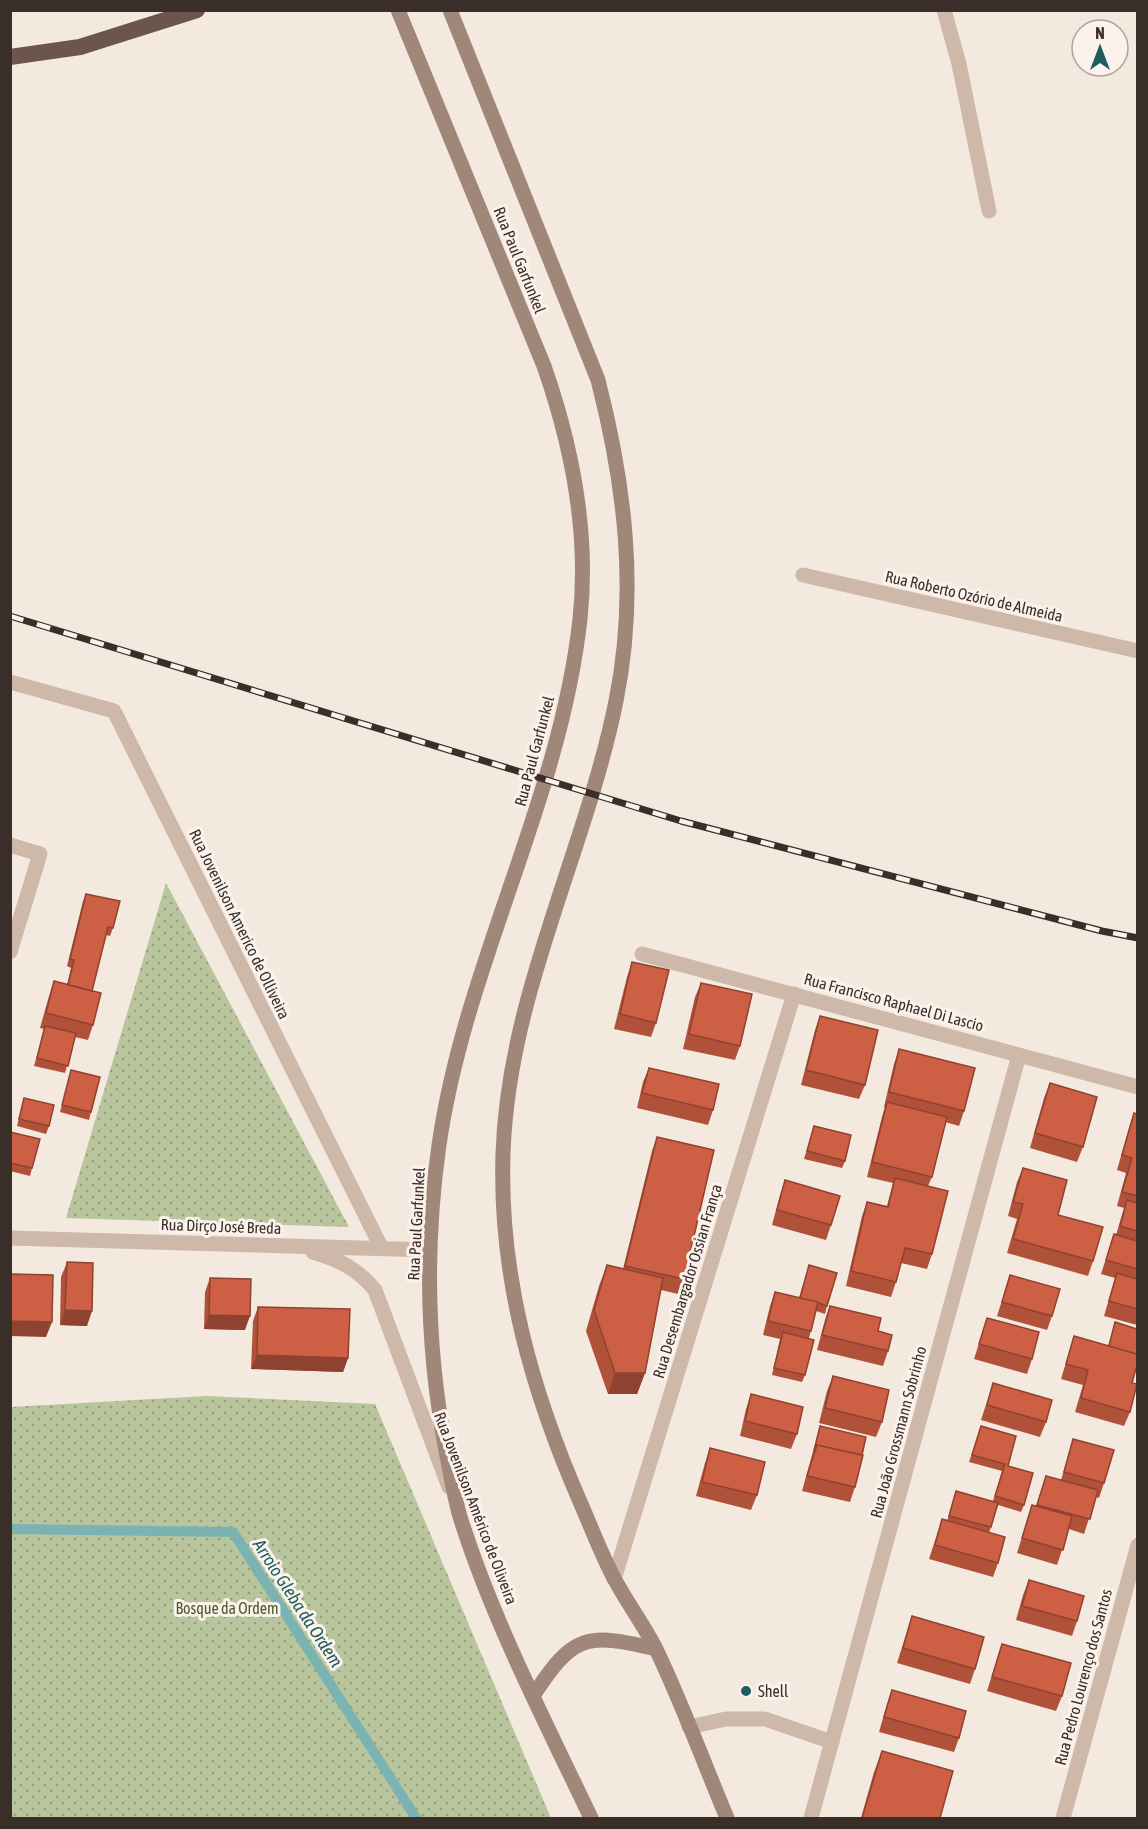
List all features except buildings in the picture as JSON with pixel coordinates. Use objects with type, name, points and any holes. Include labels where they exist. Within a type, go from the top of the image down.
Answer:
[{"type":"highway","points":[[10,57],[80,47],[197,10]]},
{"type":"main road","name":"Rua Paul Garfunkel","points":[[398,10],[544,366],[558,407],[569,454],[582,561],[580,615],[574,659],[558,737],[540,799],[466,1022],[450,1082],[433,1196],[430,1250],[433,1361],[440,1421],[460,1518]]},
{"type":"main road","name":"Rua Paul Garfunkel","points":[[450,10],[598,380],[610,428],[621,490],[627,550],[628,592],[625,643],[616,701],[586,810],[533,974],[519,1026],[503,1152],[503,1219],[511,1288],[525,1351],[544,1415],[614,1579]]},
{"type":"main road","name":"Rua Jovenilson Américo de Oliveira","points":[[460,1518],[485,1585],[533,1696],[591,1818]]},
{"type":"main road","points":[[614,1579],[656,1649],[727,1818]]},
{"type":"main road","points":[[533,1696],[556,1661],[577,1643],[616,1639],[656,1649]]},
{"type":"street","points":[[944,10],[959,64],[989,211]]},
{"type":"street","name":"Rua Roberto Ozório de Almeida","points":[[803,575],[1137,651]]},
{"type":"street","name":"Rua Jovenilson Americo de Olliveira","points":[[10,682],[114,711],[382,1249]]},
{"type":"street","points":[[10,845],[40,854],[10,952]]},
{"type":"street","name":"Rua Francisco Raphael Di Lascio","points":[[642,954],[1137,1087]]},
{"type":"street","name":"Rua Desembargador Ossian França","points":[[614,1579],[794,994]]},
{"type":"street","name":"Rua João Grossmann Sobrinho","points":[[812,1818],[1019,1055]]},
{"type":"street","name":"Rua Dirço José Breda","points":[[10,1238],[430,1250]]},
{"type":"street","name":"Rua Jovenilson Américo de Oliveira","points":[[296,1246],[340,1260],[361,1273],[375,1290],[460,1518]]},
{"type":"street","name":"Rua Pedro Lourenço dos Santos","points":[[1063,1818],[1137,1545]]},
{"type":"street","points":[[689,1727],[726,1719],[765,1719],[832,1742]]},
{"type":"green space","points":[[166,883],[349,1227],[66,1218]]},
{"type":"green space","name":"Bosque da Ordem","points":[[206,1396],[375,1404],[551,1818],[11,1818],[11,1407]]},
{"type":"waterway","name":"Arroio Gleba da Ordem","points":[[10,1529],[233,1532],[416,1818]]},
{"type":"railway","points":[[10,616],[681,821],[1102,931],[1138,938]]},
{"type":"place","name":"Shell","points":[[746,1691]]}]
